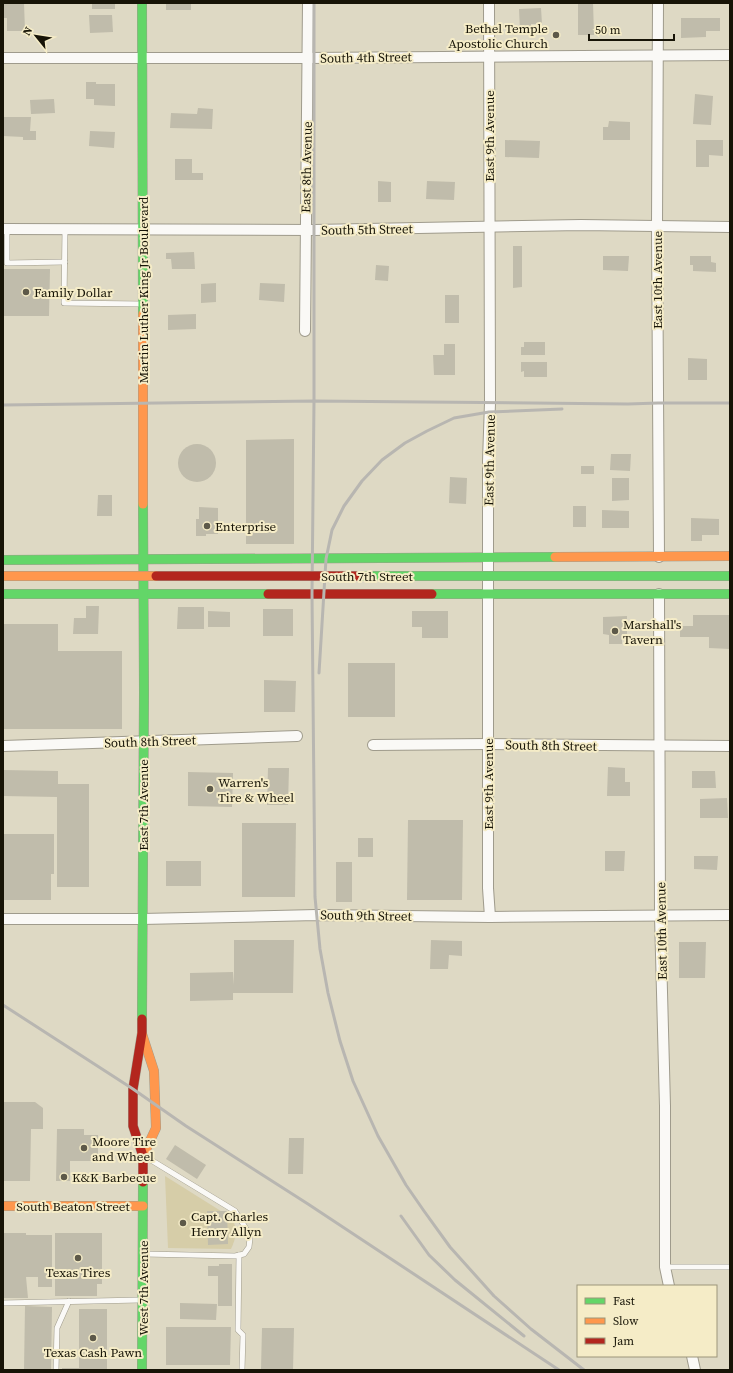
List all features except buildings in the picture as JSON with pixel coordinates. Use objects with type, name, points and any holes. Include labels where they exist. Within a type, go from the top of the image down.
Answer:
[{"type":"main road","name":"Martin Luther King Jr Boulevard","points":[[142,3],[143,577]]},
{"type":"main road","points":[[3,560],[730,556]]},
{"type":"main road","name":"South 7th Street","points":[[3,576],[730,576]]},
{"type":"main road","name":"East 7th Avenue","points":[[143,577],[144,741],[142,1034],[132,1089],[133,1126],[143,1156],[143,1206]]},
{"type":"main road","points":[[3,594],[730,594]]},
{"type":"main road","name":"East 7th Avenue","points":[[142,1034],[154,1071],[156,1128],[143,1156]]},
{"type":"main road","name":"South Beaton Street","points":[[3,1206],[143,1206]]},
{"type":"main road","name":"West 7th Avenue","points":[[142,1370],[144,1300],[143,1206]]},
{"type":"street","name":"East 8th Avenue","points":[[305,331],[308,3]]},
{"type":"street","name":"East 9th Avenue","points":[[489,3],[490,404],[488,461],[488,888],[490,917]]},
{"type":"street","name":"East 10th Avenue","points":[[658,3],[657,225],[659,557]]},
{"type":"street","name":"South 4th Street","points":[[3,58],[307,58],[730,55]]},
{"type":"street","name":"South 5th Street","points":[[5,229],[142,230],[489,228],[581,225],[730,227]]},
{"type":"street","name":"East 10th Avenue","points":[[659,594],[660,916],[665,1106],[666,1267],[669,1285]]},
{"type":"street","name":"South 8th Street","points":[[3,746],[296,736]]},
{"type":"street","name":"South 8th Street","points":[[373,745],[488,744],[730,746]]},
{"type":"street","name":"South 9th Street","points":[[3,919],[142,919],[316,915],[490,917],[730,915]]},
{"type":"street","points":[[692,1357],[695,1370]]},
{"type":"lane","points":[[5,229],[7,263],[65,262]]},
{"type":"lane","points":[[65,229],[64,303],[143,304]]},
{"type":"lane","points":[[143,1156],[235,1211],[250,1238],[249,1247],[244,1254],[239,1255],[144,1254]]},
{"type":"lane","points":[[239,1255],[238,1330],[243,1335],[242,1370]]},
{"type":"lane","points":[[666,1267],[730,1268]]},
{"type":"lane","points":[[3,1303],[144,1300]]},
{"type":"lane","points":[[56,1370],[57,1328],[69,1301]]},
{"type":"shaded area","points":[[165,1176],[232,1218],[236,1234],[231,1249],[168,1248]]},
{"type":"railway","points":[[314,3],[314,401],[312,594],[315,897],[320,949],[328,993],[340,1041],[353,1081],[378,1136],[406,1185],[450,1247],[494,1296],[531,1329],[584,1370]]},
{"type":"railway","points":[[3,405],[314,401],[628,404],[730,403]]},
{"type":"railway","points":[[319,673],[326,559],[332,530],[344,506],[362,481],[382,460],[405,443],[454,418],[489,412],[562,409]]},
{"type":"railway","points":[[3,1005],[559,1370]]},
{"type":"railway","points":[[401,1216],[429,1255],[455,1280],[524,1336]]},
{"type":"traffic: fast","points":[[142,3],[143,314]]},
{"type":"traffic: fast","points":[[142,1019],[144,692],[143,504]]},
{"type":"traffic: fast","points":[[3,560],[555,557]]},
{"type":"traffic: fast","points":[[360,576],[614,576]]},
{"type":"traffic: fast","points":[[614,576],[730,576]]},
{"type":"traffic: fast","points":[[3,594],[268,594]]},
{"type":"traffic: fast","points":[[432,594],[730,594]]},
{"type":"traffic: fast","points":[[142,1370],[143,1182]]},
{"type":"traffic: slow","points":[[143,314],[143,504]]},
{"type":"traffic: slow","points":[[555,557],[730,556]]},
{"type":"traffic: slow","points":[[3,576],[156,576]]},
{"type":"traffic: slow","points":[[142,1034],[154,1071],[156,1128],[143,1156]]},
{"type":"traffic: slow","points":[[3,1206],[143,1206]]},
{"type":"traffic: jam","points":[[156,576],[360,576]]},
{"type":"traffic: jam","points":[[268,594],[432,594]]},
{"type":"traffic: jam","points":[[142,1019],[142,1033],[133,1089],[133,1126],[143,1156],[143,1182]]},
{"type":"place","name":"Bethel Temple Apostolic Church","points":[[556,35]]},
{"type":"place","name":"Family Dollar","points":[[26,292]]},
{"type":"place","name":"Enterprise","points":[[207,526]]},
{"type":"place","name":"Marshall's Tavern","points":[[615,631]]},
{"type":"place","name":"Warren's Tire & Wheel","points":[[210,789]]},
{"type":"place","name":"Moore Tire and Wheel","points":[[84,1148]]},
{"type":"place","name":"K&K Barbecue","points":[[64,1177]]},
{"type":"place","name":"Capt. Charles Henry Allyn","points":[[183,1223]]},
{"type":"place","name":"Texas Tires","points":[[78,1258]]},
{"type":"place","name":"Texas Cash Pawn","points":[[93,1338]]}]
